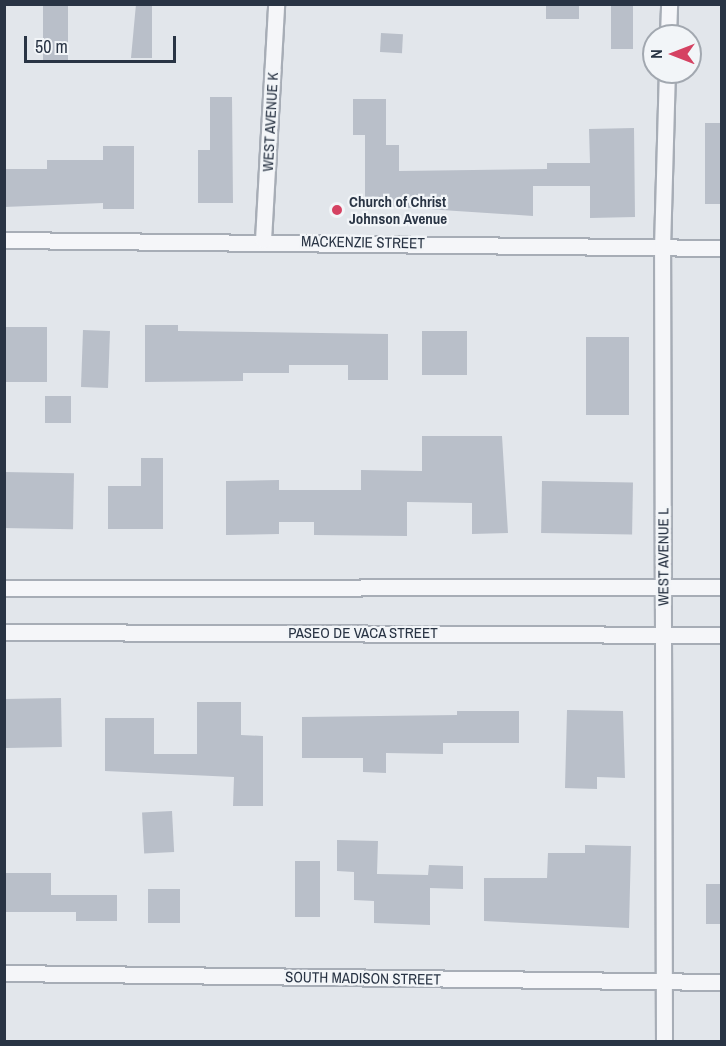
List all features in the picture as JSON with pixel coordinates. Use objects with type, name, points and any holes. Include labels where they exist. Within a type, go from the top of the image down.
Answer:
[{"type":"street","name":"WEST AVENUE K","points":[[263,240],[276,4]]},
{"type":"street","points":[[668,24],[669,4]]},
{"type":"street","name":"WEST AVENUE L","points":[[664,1041],[662,249],[667,84]]},
{"type":"street","name":"MACKENZIE STREET","points":[[4,240],[263,240],[722,249]]},
{"type":"street","points":[[4,588],[722,587]]},
{"type":"street","name":"PASEO DE VACA STREET","points":[[4,632],[722,635]]},
{"type":"street","name":"SOUTH MADISON STREET","points":[[4,973],[722,982]]},
{"type":"building","points":[[43,4],[68,4],[68,60],[43,60]]},
{"type":"building","points":[[136,4],[152,4],[152,58],[131,58]]},
{"type":"building","points":[[546,4],[579,4],[579,19],[546,19]]},
{"type":"building","points":[[611,4],[633,4],[633,49],[611,49]]},
{"type":"building","points":[[381,33],[403,34],[402,53],[380,52]]},
{"type":"building","points":[[210,97],[232,97],[233,203],[198,203],[198,150],[210,150]]},
{"type":"building","points":[[353,99],[386,99],[386,145],[399,145],[399,171],[547,169],[547,163],[590,163],[589,129],[634,128],[635,217],[590,218],[590,186],[533,186],[533,216],[365,205],[365,135],[353,135]]},
{"type":"building","points":[[705,123],[722,123],[722,204],[705,204]]},
{"type":"building","points":[[103,146],[134,146],[134,209],[103,209],[103,203],[4,207],[4,169],[47,169],[47,160],[103,160]]},
{"type":"building","points":[[145,325],[178,325],[178,331],[388,334],[388,380],[348,380],[348,365],[289,365],[289,373],[243,373],[243,381],[145,382]]},
{"type":"building","points":[[6,327],[47,327],[47,382],[6,382]]},
{"type":"building","points":[[83,330],[110,331],[108,388],[81,387]]},
{"type":"building","points":[[422,331],[467,331],[467,375],[422,375]]},
{"type":"building","points":[[586,337],[629,337],[629,415],[586,415]]},
{"type":"building","points":[[45,396],[71,396],[71,423],[45,423]]},
{"type":"building","points":[[422,436],[502,436],[508,533],[472,534],[472,503],[407,502],[407,536],[314,535],[314,522],[279,522],[279,534],[226,535],[226,481],[279,480],[279,490],[361,490],[361,470],[422,471]]},
{"type":"building","points":[[141,458],[163,458],[163,529],[108,529],[108,486],[141,486]]},
{"type":"building","points":[[4,472],[74,473],[73,529],[4,528]]},
{"type":"building","points":[[542,481],[633,483],[632,535],[541,533]]},
{"type":"building","points":[[61,698],[62,747],[6,748],[5,699]]},
{"type":"building","points":[[197,702],[241,702],[241,735],[263,736],[263,806],[233,806],[234,777],[105,771],[105,718],[154,718],[154,754],[197,754]]},
{"type":"building","points":[[567,710],[623,711],[625,778],[597,777],[597,789],[565,788]]},
{"type":"building","points":[[457,711],[519,711],[519,743],[443,743],[443,754],[386,753],[386,773],[363,772],[363,758],[302,758],[302,717],[457,715]]},
{"type":"building","points":[[172,811],[174,852],[144,854],[142,813]]},
{"type":"building","points":[[337,840],[378,841],[377,874],[428,875],[429,865],[463,866],[463,889],[430,888],[430,925],[374,923],[374,901],[354,900],[354,872],[337,871]]},
{"type":"building","points":[[585,845],[631,846],[629,928],[484,921],[484,878],[547,878],[548,853],[585,853]]},
{"type":"building","points":[[295,861],[320,861],[320,917],[295,917]]},
{"type":"building","points":[[4,873],[51,873],[51,895],[117,895],[117,921],[76,921],[76,912],[4,912]]},
{"type":"building","points":[[706,884],[722,884],[722,924],[706,924]]},
{"type":"building","points":[[148,889],[180,889],[180,923],[148,923]]},
{"type":"place","name":"Church of Christ Johnson Avenue","points":[[337,210]]}]
